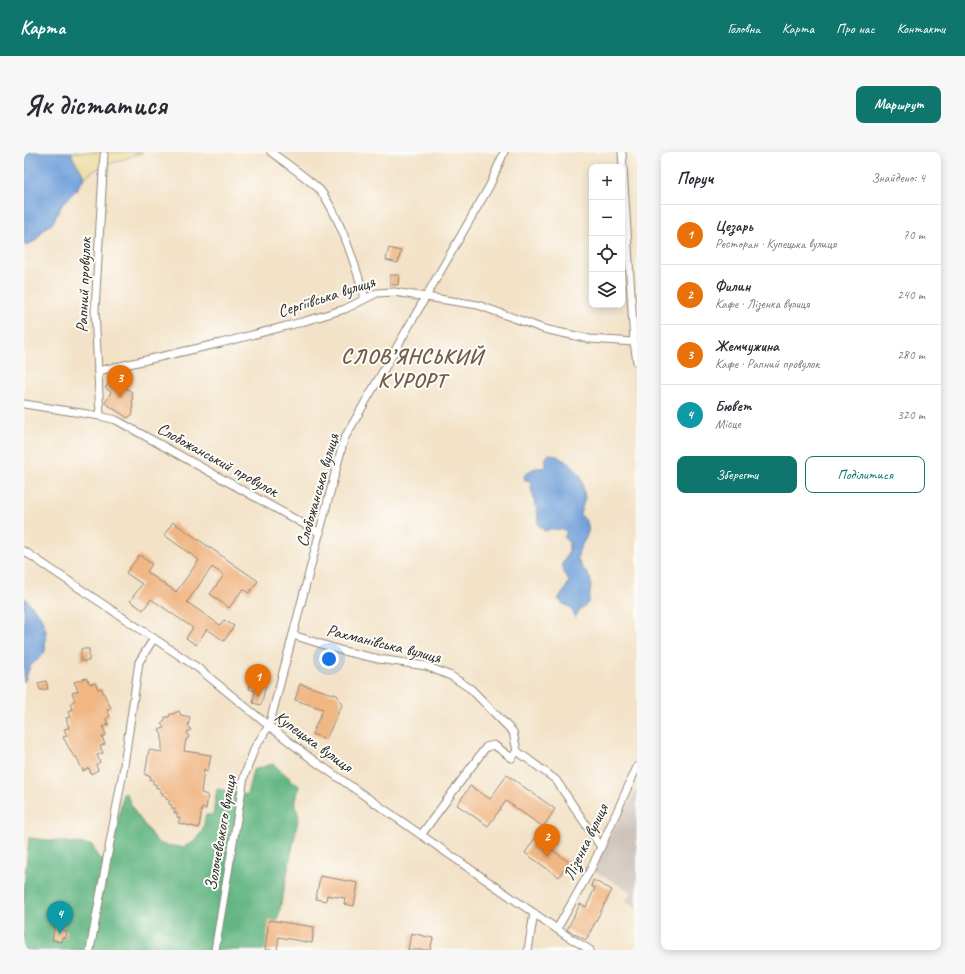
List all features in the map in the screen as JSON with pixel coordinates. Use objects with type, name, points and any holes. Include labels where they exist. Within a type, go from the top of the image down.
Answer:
[{"type":"street","points":[[271,152],[321,191],[339,223],[354,261],[365,298]]},
{"type":"street","name":"Слобожанська вулиця","points":[[269,726],[344,439],[490,185],[504,152]]},
{"type":"street","points":[[622,152],[634,342],[637,362]]},
{"type":"street","name":"Рапний провулок","points":[[100,416],[95,310],[104,155]]},
{"type":"street","name":"Сергіївська вулиця","points":[[98,371],[221,343],[302,322],[345,310],[376,293],[394,292],[478,305],[544,329],[590,339],[634,342]]},
{"type":"street","points":[[24,404],[100,416]]},
{"type":"street","name":"Слобожанський провулок","points":[[100,416],[116,420],[320,533]]},
{"type":"street","name":"Купецька вулиця","points":[[24,551],[198,668],[313,760],[557,929],[590,950]]},
{"type":"street","name":"Рахманівська вулиця","points":[[293,634],[343,651],[379,659],[426,666],[451,676],[471,689],[513,732],[517,751]]},
{"type":"street","points":[[90,950],[123,772],[139,662],[154,638]]},
{"type":"street","name":"Золочевського вулиця","points":[[215,950],[244,777],[255,747],[269,726]]},
{"type":"street","points":[[421,835],[486,747],[494,745],[512,758],[517,751],[556,780],[601,847]]},
{"type":"street","name":"Лізенка вулиця","points":[[557,929],[591,869],[637,767]]},
{"type":"street","points":[[528,950],[534,913]]},
{"type":"shaded area","points":[[637,789],[637,908],[626,901],[631,892],[591,869]]},
{"type":"green space","points":[[273,764],[299,786],[295,806],[299,815],[279,914],[270,950],[24,950],[24,888],[29,838],[92,845],[99,859],[111,862],[123,793],[126,793],[135,812],[157,842],[164,845],[183,847],[192,843],[202,832],[206,815],[213,815],[217,789],[247,795],[253,770]]},
{"type":"sand","points":[[72,152],[143,152],[95,170],[85,177],[71,156]]},
{"type":"water","points":[[24,152],[72,152],[72,156],[85,177],[76,190],[62,205],[52,224],[46,227],[35,241],[27,245],[24,245]]},
{"type":"water","points":[[549,454],[556,455],[570,463],[576,470],[581,477],[585,498],[580,514],[586,521],[588,531],[578,554],[578,559],[581,566],[590,578],[591,588],[589,602],[579,611],[575,618],[570,607],[563,604],[558,599],[565,590],[569,581],[561,566],[569,551],[569,542],[564,538],[567,531],[556,529],[544,531],[538,524],[538,515],[531,487],[531,481],[525,480],[524,476],[533,469],[544,468],[547,462],[544,460]]},
{"type":"water","points":[[24,597],[41,617],[46,631],[45,652],[30,667],[24,682]]},
{"type":"building","points":[[389,248],[401,251],[398,263],[386,260]]},
{"type":"building","points":[[390,275],[399,275],[398,285],[390,285]]},
{"type":"building","points":[[112,379],[132,392],[133,414],[128,418],[105,403],[111,392],[105,388]]},
{"type":"building","points":[[173,522],[258,581],[249,593],[243,589],[229,608],[210,594],[224,575],[212,567],[187,602],[220,625],[224,620],[234,626],[224,641],[207,629],[196,645],[186,638],[193,628],[151,599],[143,610],[130,601],[142,584],[126,573],[139,555],[152,564],[147,572],[176,592],[199,560],[164,535]]},
{"type":"building","points":[[81,649],[89,649],[89,661],[81,661]]},
{"type":"building","points":[[86,678],[90,684],[95,683],[98,689],[101,688],[111,708],[107,710],[110,716],[106,719],[108,725],[103,727],[106,735],[102,737],[105,744],[100,746],[103,753],[97,755],[100,762],[96,765],[98,770],[91,774],[89,768],[83,771],[76,756],[74,757],[63,737],[67,736],[64,729],[69,728],[66,718],[70,717],[68,711],[72,709],[70,704],[75,700],[72,693],[78,691],[74,682]]},
{"type":"building","points":[[46,681],[48,689],[40,690],[38,683]]},
{"type":"building","points":[[251,681],[266,685],[261,705],[253,703],[255,691],[249,689]]},
{"type":"building","points":[[300,684],[337,695],[342,705],[326,739],[312,734],[323,709],[295,700]]},
{"type":"building","points":[[179,711],[181,715],[190,717],[188,726],[191,730],[187,732],[189,737],[186,740],[184,751],[211,755],[208,771],[204,769],[201,793],[208,795],[206,809],[202,808],[199,828],[178,823],[180,818],[177,817],[177,813],[174,813],[175,809],[172,809],[172,805],[169,804],[169,800],[166,799],[166,796],[162,796],[163,793],[160,792],[160,788],[156,788],[156,784],[153,784],[153,779],[150,780],[151,776],[145,775],[149,750],[162,752],[162,735],[159,730],[164,728],[161,723],[165,720],[165,717],[169,717],[170,714]]},
{"type":"building","points":[[507,775],[555,809],[543,827],[506,801],[488,826],[457,805],[470,786],[490,799]]},
{"type":"building","points":[[535,838],[569,862],[559,877],[525,853]]},
{"type":"building","points":[[320,876],[358,883],[354,906],[344,904],[345,898],[327,895],[326,901],[316,899]]},
{"type":"building","points":[[593,880],[612,890],[586,940],[567,930],[580,904],[586,907],[595,888],[591,886]]},
{"type":"building","points":[[269,920],[314,927],[312,943],[279,937],[277,950],[265,950]]},
{"type":"building","points":[[55,925],[64,926],[63,931],[67,931],[66,938],[62,937],[61,942],[52,940]]},
{"type":"building","points":[[411,933],[433,938],[430,950],[408,950]]},
{"type":"place","name":"Жемчужина","points":[[120,398]]},
{"type":"place","name":"Цезарь","points":[[258,697]]},
{"type":"place","name":"Филин","points":[[547,857]]},
{"type":"place","name":"Бювет","points":[[60,934]]},
{"type":"district","name":"СЛОВ’ЯНСЬКИЙ КУРОРТ","points":[[412,368]]}]
